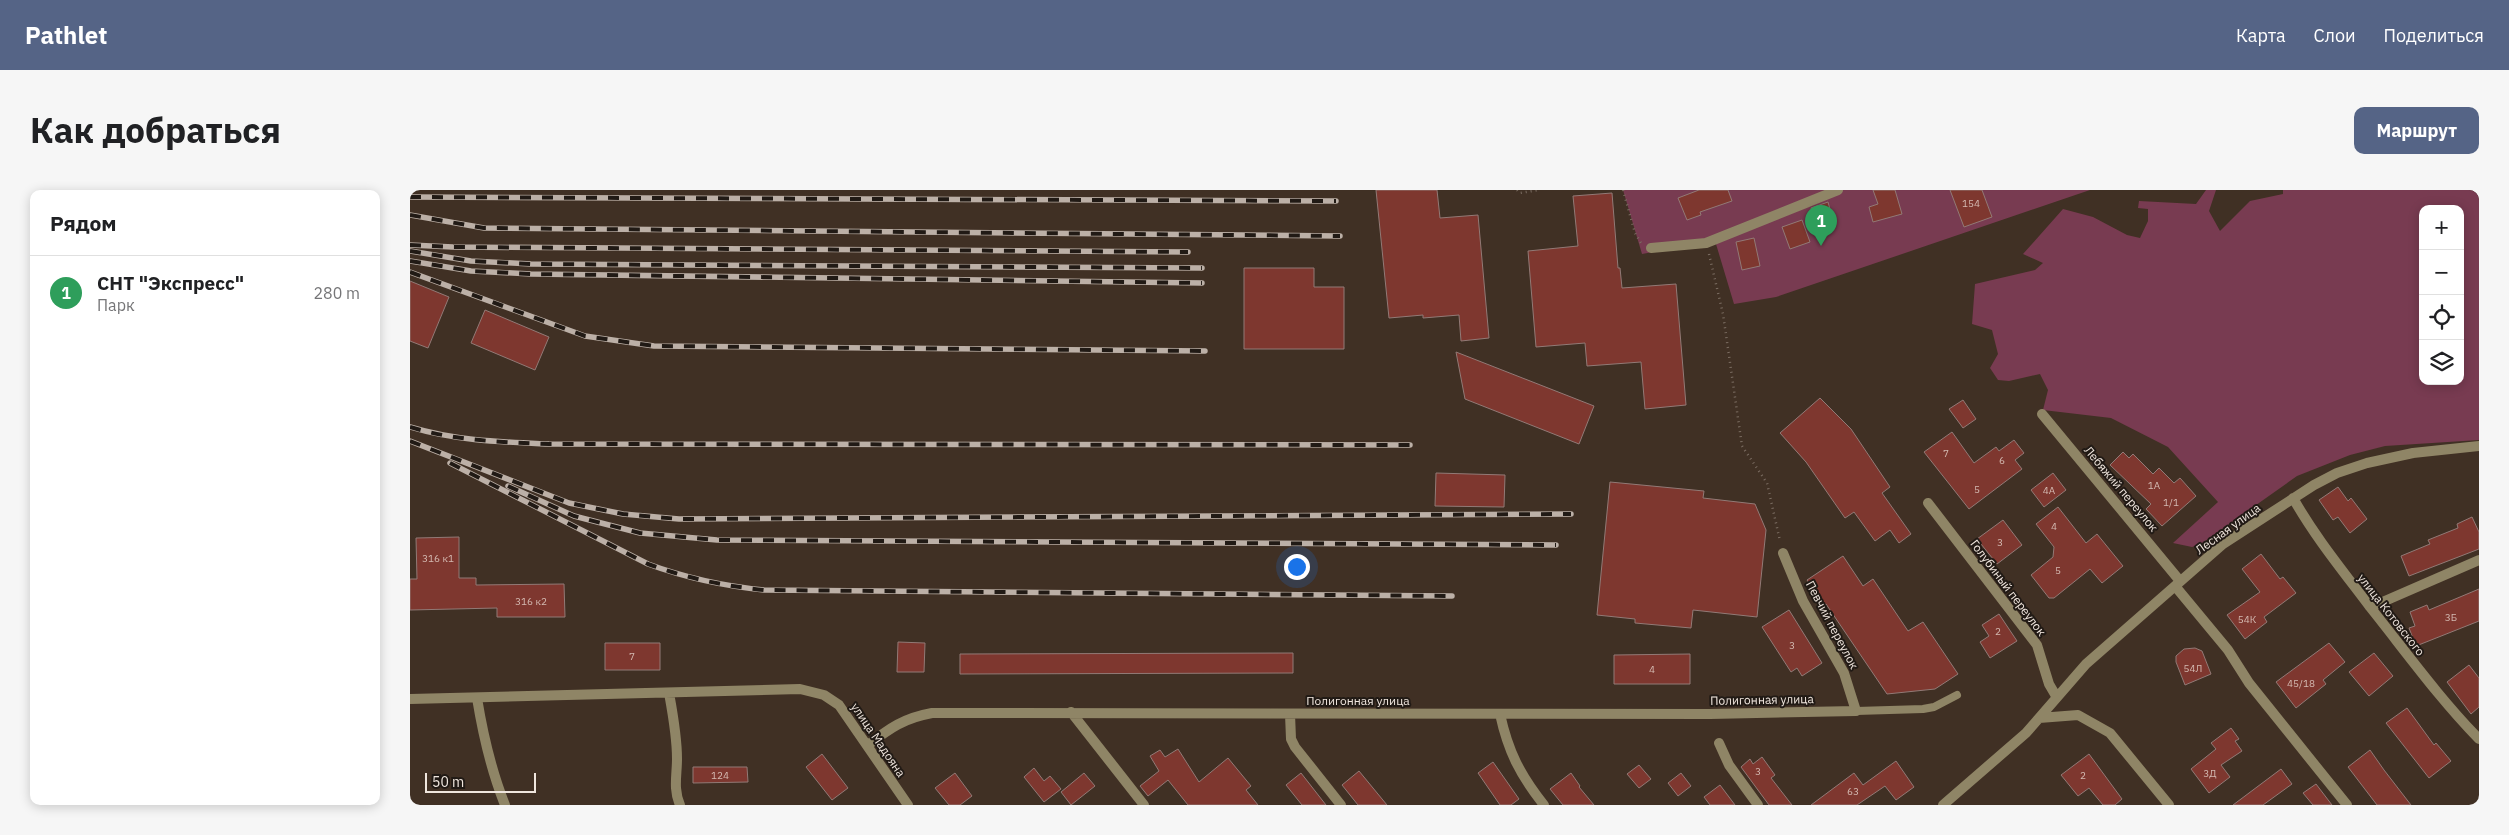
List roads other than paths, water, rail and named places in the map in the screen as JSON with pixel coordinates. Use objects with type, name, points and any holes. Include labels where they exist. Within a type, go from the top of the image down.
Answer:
[{"type":"street","points":[[1651,248],[1706,243],[1838,190]]},
{"type":"street","name":"Лебяжий переулок","points":[[2042,414],[2178,583]]},
{"type":"street","name":"Лесная улица","points":[[1943,805],[2026,733],[2056,696],[2086,664],[2223,544],[2293,498],[2337,474],[2367,463],[2413,453],[2479,446]]},
{"type":"street","name":"улица Котовского","points":[[2293,498],[2306,522],[2334,562],[2455,715],[2479,739]]},
{"type":"street","name":"Голубиный переулок","points":[[1928,502],[2036,645],[2049,684],[2056,696]]},
{"type":"street","name":"Певчий переулок","points":[[1783,552],[1802,601],[1844,673],[1856,711]]},
{"type":"street","points":[[2371,607],[2479,560]]},
{"type":"street","points":[[2178,583],[2228,650],[2249,683],[2347,805]]},
{"type":"street","name":"улица Мадояна","points":[[669,693],[800,689],[824,695],[839,704],[908,805]]},
{"type":"street","points":[[410,699],[669,693],[676,728],[677,760],[675,786],[680,805]]},
{"type":"street","points":[[477,698],[483,738],[505,805]]},
{"type":"street","name":"Полигонная улица","points":[[868,745],[912,717],[932,713],[1500,714],[1856,711]]},
{"type":"street","points":[[1071,712],[1144,805]]},
{"type":"street","points":[[1290,714],[1291,739],[1341,805]]},
{"type":"street","points":[[1500,714],[1505,740],[1514,760],[1524,780],[1544,805]]},
{"type":"street","points":[[2039,718],[2078,715],[2090,720],[2110,733],[2169,805]]},
{"type":"street","points":[[1719,743],[1729,765],[1758,805]]},
{"type":"lane","points":[[1856,711],[1923,709],[1934,707],[1957,695]]},
{"type":"railway","points":[[410,197],[1336,201]]},
{"type":"railway","points":[[410,215],[484,228],[1340,236]]},
{"type":"railway","points":[[410,245],[453,247],[1188,252]]},
{"type":"railway","points":[[410,251],[471,261],[531,264],[1202,268]]},
{"type":"railway","points":[[410,261],[471,271],[531,274],[1202,283]]},
{"type":"railway","points":[[410,272],[585,336],[654,346],[1205,351]]},
{"type":"railway","points":[[410,427],[462,438],[549,444],[1410,445]]},
{"type":"railway","points":[[410,441],[569,503],[623,514],[679,519],[1571,514]]},
{"type":"railway","points":[[450,463],[648,564],[720,584],[764,590],[1452,596]]},
{"type":"railway","points":[[508,486],[574,516],[640,533],[717,540],[1556,545]]},
{"type":"place","name":"СНТ \"Экспресс\"","points":[[1821,246]]}]
